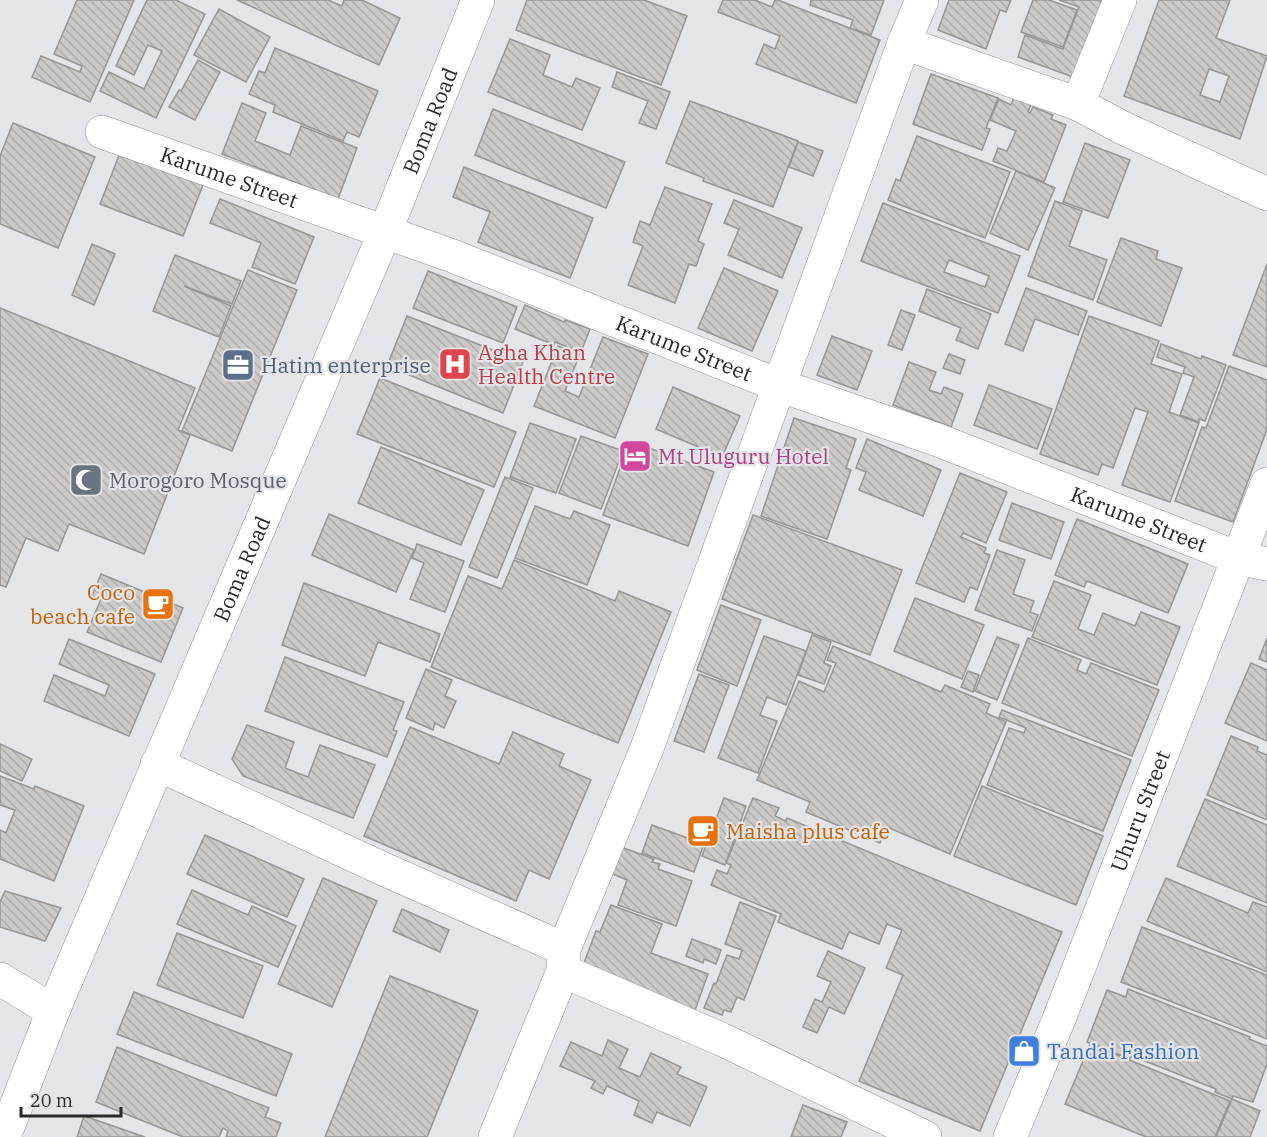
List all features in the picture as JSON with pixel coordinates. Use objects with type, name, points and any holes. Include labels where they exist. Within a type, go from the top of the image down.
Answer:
[{"type":"street","name":"Boma Road","points":[[4,1137],[53,1011],[385,232],[478,0]]},
{"type":"street","points":[[495,1137],[646,748],[778,385],[922,0]]},
{"type":"street","points":[[1078,104],[1120,0]]},
{"type":"street","points":[[904,44],[1078,104],[1123,128],[1267,194]]},
{"type":"street","name":"Karume Street","points":[[102,132],[491,271],[778,385],[938,440],[1253,561]]},
{"type":"street","name":"Uhuru Street","points":[[1010,1137],[1253,561],[1267,484]]},
{"type":"street","points":[[158,764],[379,867],[721,1039],[925,1137]]},
{"type":"street","points":[[0,979],[53,1011]]},
{"type":"building","points":[[77,0],[134,0],[90,102],[32,77],[41,56],[80,72],[82,66],[54,54]]},
{"type":"building","points":[[147,0],[176,0],[205,14],[156,118],[100,91],[109,72],[144,89],[162,51],[148,45],[134,75],[116,66]]},
{"type":"building","points":[[237,0],[328,0],[342,6],[344,0],[362,0],[400,18],[379,65]]},
{"type":"building","points":[[527,0],[644,0],[687,16],[661,85],[516,30]]},
{"type":"building","points":[[723,0],[755,0],[772,7],[775,0],[778,0],[880,40],[856,103],[756,64],[764,44],[775,49],[780,36],[718,12]]},
{"type":"building","points":[[811,0],[884,0],[871,35],[850,28],[853,20],[810,5]]},
{"type":"building","points":[[949,0],[1011,0],[1006,12],[1000,10],[986,49],[938,30]]},
{"type":"building","points":[[1033,0],[1049,0],[1077,10],[1063,47],[1021,32]]},
{"type":"building","points":[[1059,0],[1104,2],[1076,78],[1018,57],[1025,35],[1063,49],[1079,7]]},
{"type":"building","points":[[1159,0],[1230,0],[1216,38],[1267,56],[1240,139],[1124,96]],"holes":[[[1209,69],[1229,76],[1220,102],[1200,95]]]},
{"type":"building","points":[[219,9],[270,37],[246,82],[194,55]]},
{"type":"building","points":[[510,39],[550,55],[543,75],[572,87],[576,78],[600,88],[582,130],[488,92]]},
{"type":"building","points":[[275,48],[378,91],[359,137],[347,132],[343,141],[273,112],[275,105],[249,94],[259,71],[265,73]]},
{"type":"building","points":[[198,60],[220,72],[195,120],[169,107],[179,90],[181,91]]},
{"type":"building","points":[[617,72],[670,92],[656,129],[639,123],[648,101],[612,87]]},
{"type":"building","points":[[931,74],[998,98],[986,128],[990,129],[982,150],[913,124]]},
{"type":"building","points":[[1014,97],[1031,104],[1028,112],[1030,113],[1033,107],[1053,115],[1051,119],[1066,125],[1044,182],[993,161],[998,148],[1007,151],[1016,131],[990,120],[999,99],[1011,105]]},
{"type":"building","points":[[690,101],[798,141],[773,207],[703,181],[704,178],[666,163]]},
{"type":"building","points":[[242,103],[266,113],[255,141],[290,155],[301,126],[357,148],[338,199],[222,154]]},
{"type":"building","points":[[493,109],[625,162],[606,208],[475,155]]},
{"type":"building","points":[[13,123],[95,157],[58,248],[0,224],[0,156]]},
{"type":"building","points":[[917,136],[1010,172],[985,238],[888,200],[896,179],[900,181]]},
{"type":"building","points":[[798,142],[823,151],[813,176],[789,167]]},
{"type":"building","points":[[1085,143],[1130,160],[1108,218],[1063,202]]},
{"type":"building","points":[[120,153],[203,185],[183,236],[100,204]]},
{"type":"building","points":[[464,167],[593,218],[570,278],[478,242],[490,212],[453,197]]},
{"type":"building","points":[[1016,171],[1055,188],[1028,250],[990,233]]},
{"type":"building","points":[[665,187],[712,204],[698,241],[704,244],[696,266],[689,264],[675,303],[628,285],[643,246],[633,242],[640,221],[650,225]]},
{"type":"building","points":[[220,199],[314,237],[295,284],[252,267],[261,243],[210,223]]},
{"type":"building","points":[[734,200],[802,228],[782,278],[728,255],[739,229],[724,223]]},
{"type":"building","points":[[1055,201],[1082,211],[1069,246],[1107,260],[1093,300],[1028,276]]},
{"type":"building","points":[[883,203],[1020,256],[998,313],[861,261]],"holes":[[[949,260],[989,276],[985,287],[944,272]]]},
{"type":"building","points":[[1121,238],[1158,251],[1156,259],[1182,268],[1161,326],[1097,302]]},
{"type":"building","points":[[92,244],[115,254],[94,305],[72,295]]},
{"type":"building","points":[[175,255],[241,281],[232,304],[184,286],[231,306],[219,337],[153,311]]},
{"type":"building","points":[[1267,264],[1267,367],[1233,355]]},
{"type":"building","points":[[724,268],[778,291],[752,351],[698,328]]},
{"type":"building","points":[[248,270],[297,290],[232,451],[182,431]]},
{"type":"building","points":[[428,271],[517,307],[503,343],[413,308]]},
{"type":"building","points":[[1026,288],[1087,311],[1078,335],[1035,319],[1023,351],[1005,344]]},
{"type":"building","points":[[927,289],[991,314],[978,349],[956,340],[961,328],[919,311]]},
{"type":"building","points":[[525,305],[564,322],[565,320],[590,329],[581,352],[555,342],[554,345],[515,329]]},
{"type":"building","name":"Morogoro Mosque","points":[[0,308],[195,388],[178,430],[190,435],[144,554],[69,524],[58,551],[26,538],[6,587],[0,585]]},
{"type":"building","points":[[901,310],[915,315],[902,350],[888,345]]},
{"type":"building","name":"Agha Khan Health Centre","points":[[407,316],[523,362],[503,413],[387,366]]},
{"type":"building","points":[[1089,316],[1159,341],[1151,364],[1182,374],[1169,412],[1199,423],[1170,502],[1122,485],[1148,412],[1135,408],[1113,468],[1102,464],[1098,475],[1040,454]]},
{"type":"building","points":[[832,336],[872,351],[857,390],[817,375]]},
{"type":"building","points":[[603,337],[648,354],[615,438],[534,406],[558,346],[580,354],[565,391],[579,397]]},
{"type":"building","points":[[1161,344],[1201,359],[1202,356],[1226,365],[1205,421],[1199,419],[1199,422],[1180,415],[1194,377],[1183,373],[1185,367],[1157,357]]},
{"type":"building","points":[[949,354],[965,360],[960,374],[943,368]]},
{"type":"building","points":[[909,362],[936,372],[929,390],[941,394],[944,387],[963,394],[951,427],[893,405]]},
{"type":"building","points":[[1229,366],[1267,380],[1267,429],[1233,522],[1175,501],[1202,427],[1206,428]]},
{"type":"building","points":[[380,378],[516,432],[494,487],[357,434]]},
{"type":"building","points":[[989,385],[1052,409],[1037,449],[974,425]]},
{"type":"building","points":[[673,387],[740,416],[722,457],[656,429]]},
{"type":"building","points":[[794,418],[856,439],[846,468],[851,470],[827,539],[761,516]]},
{"type":"building","points":[[530,423],[576,439],[556,493],[510,477]]},
{"type":"building","points":[[581,436],[623,451],[601,509],[559,493]]},
{"type":"building","points":[[867,439],[941,470],[923,516],[859,490],[866,472],[856,468]]},
{"type":"building","points":[[630,441],[714,472],[688,546],[603,515]]},
{"type":"building","points":[[381,447],[484,490],[461,545],[358,503]]},
{"type":"building","points":[[960,473],[1007,492],[986,543],[963,533],[961,537],[986,548],[984,553],[990,555],[977,590],[970,587],[964,602],[916,583]]},
{"type":"building","points":[[505,477],[533,488],[497,578],[469,567]]},
{"type":"building","points":[[1012,503],[1064,522],[1051,559],[999,540]]},
{"type":"building","points":[[535,506],[570,519],[574,511],[610,525],[587,585],[515,558]]},
{"type":"building","points":[[329,514],[414,550],[396,592],[312,555]]},
{"type":"building","points":[[753,515],[902,570],[870,655],[722,599]]},
{"type":"building","points":[[1077,519],[1188,564],[1168,613],[1087,581],[1084,587],[1055,575]]},
{"type":"building","points":[[417,544],[464,561],[445,612],[410,599],[424,563],[412,558]]},
{"type":"building","points":[[997,550],[1025,560],[1013,594],[1034,601],[1030,612],[1038,615],[1032,631],[975,610]]},
{"type":"building","points":[[514,560],[615,601],[619,591],[671,612],[618,743],[431,667],[468,576],[502,589]]},
{"type":"building","points":[[101,574],[183,608],[161,662],[87,632],[101,599],[92,596]]},
{"type":"building","points":[[1054,581],[1091,595],[1078,629],[1094,635],[1103,613],[1135,626],[1141,612],[1180,627],[1157,685],[1032,637]]},
{"type":"building","points":[[304,583],[440,634],[430,662],[378,642],[365,676],[282,645]]},
{"type":"building","points":[[915,598],[984,625],[962,679],[894,651]]},
{"type":"building","points":[[721,605],[761,620],[737,686],[697,670]]},
{"type":"building","points":[[812,635],[831,642],[824,663],[831,666],[824,684],[798,675]]},
{"type":"building","points":[[764,636],[806,651],[786,705],[767,697],[760,715],[777,721],[758,773],[718,758]]},
{"type":"building","points":[[997,637],[1019,645],[997,700],[975,691]]},
{"type":"building","points":[[1028,638],[1081,660],[1077,670],[1086,674],[1091,663],[1159,690],[1132,756],[1002,703]]},
{"type":"building","points":[[1267,638],[1267,662],[1259,659]]},
{"type":"building","points":[[69,639],[155,674],[129,736],[44,701],[54,675],[105,696],[109,685],[59,664]]},
{"type":"building","points":[[833,646],[941,692],[945,685],[990,704],[986,713],[1006,722],[950,854],[887,827],[880,843],[806,812],[810,802],[757,780],[799,681],[824,692],[836,663],[827,660]]},
{"type":"building","points":[[285,657],[404,702],[393,730],[397,731],[387,757],[265,711]]},
{"type":"building","points":[[1251,663],[1267,670],[1267,741],[1225,723]]},
{"type":"building","points":[[426,669],[452,680],[445,696],[456,701],[444,728],[435,723],[433,730],[406,718]]},
{"type":"building","points":[[968,671],[979,675],[973,692],[961,687]]},
{"type":"building","points":[[699,674],[729,685],[704,752],[674,741]]},
{"type":"building","points":[[1002,710],[1131,760],[1103,831],[987,785],[1009,728],[1024,733],[1026,728],[999,717]]},
{"type":"building","points":[[247,725],[294,742],[285,768],[308,777],[320,745],[375,765],[353,818],[243,776],[232,759]]},
{"type":"building","points":[[410,727],[499,764],[513,732],[564,754],[559,766],[591,780],[549,879],[529,870],[516,901],[364,836]]},
{"type":"building","points":[[1231,736],[1258,747],[1257,751],[1267,755],[1267,820],[1207,795]]},
{"type":"building","points":[[0,744],[32,759],[22,781],[0,771]]},
{"type":"building","points":[[0,776],[34,789],[35,786],[84,806],[54,881],[0,859],[0,830],[6,833],[15,810],[0,805]]},
{"type":"building","points":[[982,786],[1103,836],[1076,905],[954,856]]},
{"type":"building","points":[[724,798],[746,806],[725,865],[702,856]]},
{"type":"building","points":[[753,798],[779,808],[775,816],[786,821],[787,818],[1062,932],[980,1131],[859,1081],[903,975],[886,968],[902,930],[887,924],[879,944],[849,932],[842,949],[778,922],[781,914],[711,885],[717,870],[727,874],[731,865],[726,863]]},
{"type":"building","points":[[1205,799],[1267,825],[1267,903],[1177,866]]},
{"type":"building","points":[[652,825],[704,844],[694,872],[642,853]]},
{"type":"building","points":[[205,835],[304,879],[287,917],[187,874]]},
{"type":"building","points":[[621,847],[654,859],[652,862],[660,864],[658,869],[692,881],[676,926],[618,905],[627,880],[611,873]]},
{"type":"building","points":[[323,878],[377,901],[332,1007],[278,984]]},
{"type":"building","points":[[1166,878],[1248,913],[1253,902],[1267,907],[1267,972],[1147,921]]},
{"type":"building","points":[[192,890],[248,915],[252,906],[296,926],[278,967],[177,924]]},
{"type":"building","points":[[5,891],[61,908],[45,941],[0,927],[0,902]]},
{"type":"building","points":[[740,902],[776,916],[744,1000],[737,997],[731,1012],[724,1010],[722,1015],[704,1008],[727,955],[739,959],[742,950],[725,944]]},
{"type":"building","points":[[611,905],[662,924],[651,953],[708,974],[694,1013],[581,971],[596,931],[600,932]]},
{"type":"building","points":[[402,909],[449,930],[440,952],[393,931]]},
{"type":"building","points":[[1142,927],[1267,975],[1267,1039],[1121,982]]},
{"type":"building","points":[[177,933],[263,966],[243,1018],[157,985]]},
{"type":"building","points":[[692,939],[721,950],[716,964],[704,959],[703,963],[686,956]]},
{"type":"building","points":[[828,951],[865,968],[844,1014],[829,1007],[817,1033],[803,1027],[815,999],[822,1002],[831,982],[817,976]]},
{"type":"building","points":[[390,976],[478,1011],[427,1137],[325,1137]]},
{"type":"building","points":[[1128,989],[1250,1037],[1249,1039],[1267,1046],[1267,1064],[1253,1102],[1233,1096],[1232,1099],[1215,1092],[1216,1089],[1132,1056],[1130,1059],[1087,1042],[1107,990],[1126,997]]},
{"type":"building","points":[[134,992],[292,1054],[276,1096],[117,1034]]},
{"type":"building","points":[[608,1040],[628,1049],[619,1068],[640,1077],[651,1053],[681,1067],[677,1074],[707,1087],[690,1126],[657,1112],[652,1123],[634,1115],[639,1101],[607,1086],[603,1094],[591,1088],[595,1081],[560,1066],[571,1042],[602,1056]]},
{"type":"building","points":[[1090,1044],[1230,1101],[1215,1137],[1146,1137],[1065,1104]]},
{"type":"building","points":[[117,1047],[269,1108],[265,1117],[281,1123],[276,1137],[226,1137],[228,1131],[223,1128],[219,1137],[183,1137],[96,1102]]},
{"type":"building","points":[[1232,1099],[1260,1111],[1250,1137],[1216,1137]]},
{"type":"building","points":[[803,1105],[847,1122],[841,1137],[791,1137]]},
{"type":"building","points":[[84,1116],[145,1137],[77,1137]]},
{"type":"place","name":"Agha Khan Health Centre","points":[[455,364]]},
{"type":"place","name":"Hatim enterprise","points":[[238,365]]},
{"type":"place","name":"Mt Uluguru Hotel","points":[[635,456]]},
{"type":"place","name":"Morogoro Mosque","points":[[86,480]]},
{"type":"place","name":"Coco beach cafe","points":[[158,604]]},
{"type":"place","name":"Maisha plus cafe","points":[[703,831]]},
{"type":"place","name":"Tandai Fashion","points":[[1024,1051]]}]
